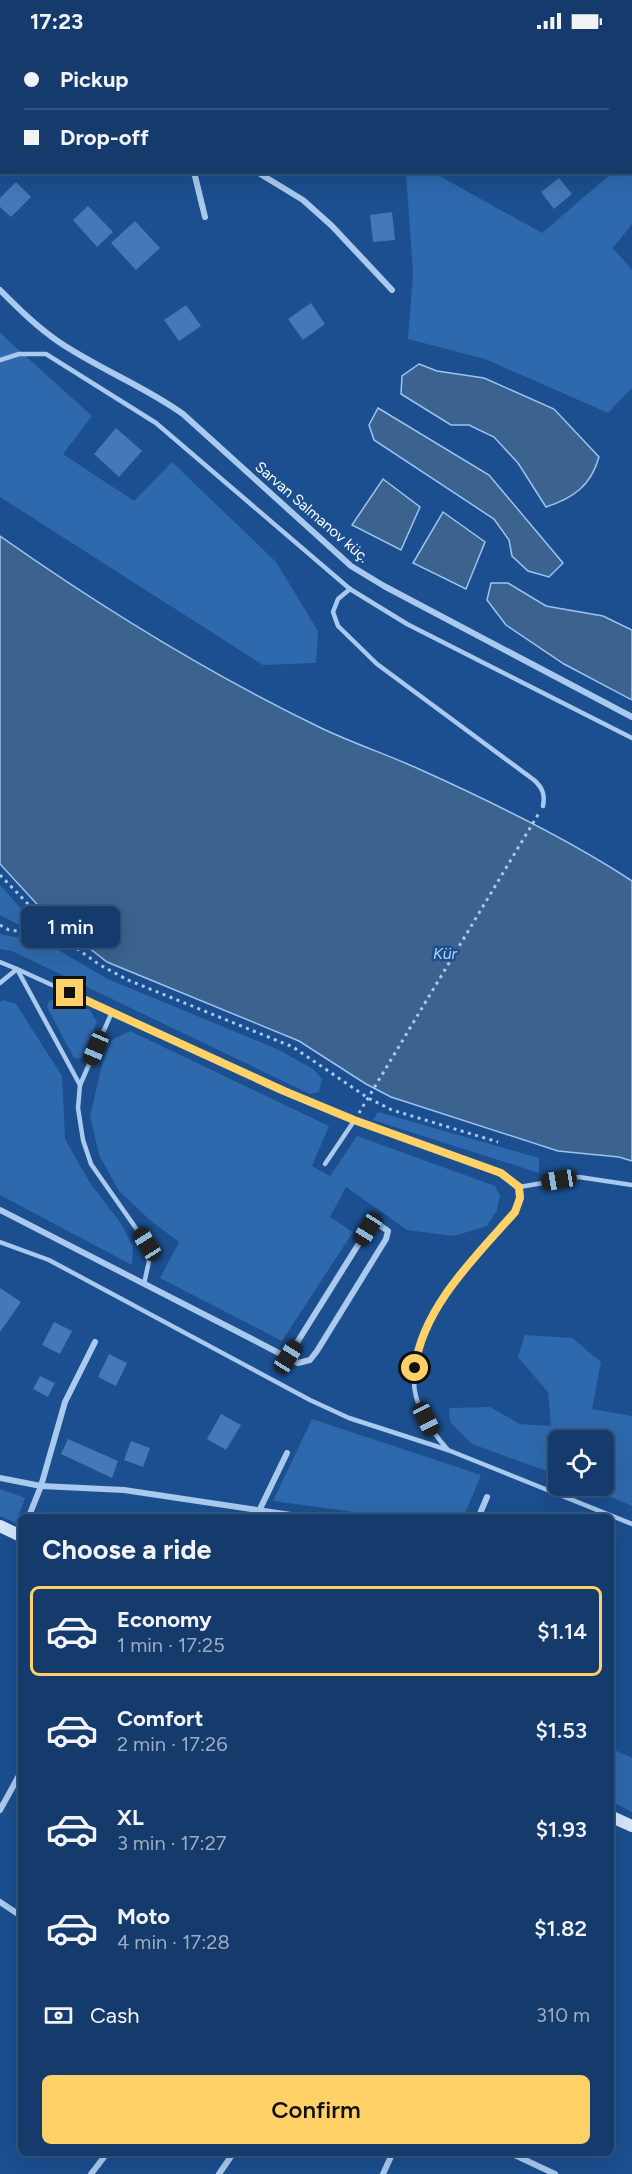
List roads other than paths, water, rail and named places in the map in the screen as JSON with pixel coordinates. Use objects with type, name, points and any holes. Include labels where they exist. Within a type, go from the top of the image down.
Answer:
[{"type":"street","points":[[194,174],[205,217]]},
{"type":"street","points":[[260,174],[303,200],[332,226],[392,290]]},
{"type":"street","name":"Sarvan Salmanov küç.","points":[[0,290],[31,321],[62,343],[154,393],[183,414],[351,566],[384,586],[632,717]]},
{"type":"street","points":[[0,1210],[288,1357],[304,1362],[310,1360],[317,1352],[386,1239],[388,1231],[384,1226],[378,1224],[368,1229],[288,1357]]},
{"type":"street","points":[[30,1514],[41,1486],[65,1402],[94,1342]]},
{"type":"street","points":[[259,1510],[287,1453]]},
{"type":"street","points":[[0,1478],[41,1486],[124,1490],[285,1514]]},
{"type":"street","points":[[480,1514],[487,1497]]},
{"type":"street","points":[[0,1526],[18,1535]]},
{"type":"street","points":[[0,1810],[18,1777]]},
{"type":"street","points":[[614,1818],[632,1826]]},
{"type":"street","points":[[0,1902],[18,1914]]},
{"type":"street","points":[[91,2174],[105,2156]]},
{"type":"street","points":[[219,2174],[231,2156]]},
{"type":"street","points":[[384,2174],[391,2156]]},
{"type":"street","points":[[517,2156],[555,2174]]},
{"type":"lane","points":[[0,360],[18,354],[46,354],[156,423],[350,589],[407,624],[632,738]]},
{"type":"lane","points":[[350,589],[338,599],[333,612],[345,633],[377,664],[534,780],[541,787],[545,798],[543,806]]},
{"type":"lane","points":[[0,962],[284,1091],[354,1120],[501,1173],[519,1187],[520,1198],[515,1212],[442,1301],[417,1354],[413,1382],[419,1404],[433,1433],[448,1450]]},
{"type":"lane","points":[[0,983],[17,969]]},
{"type":"lane","points":[[17,969],[80,1085]]},
{"type":"lane","points":[[112,1012],[80,1085],[78,1108],[83,1140],[91,1164],[147,1244],[149,1261],[144,1284]]},
{"type":"lane","points":[[325,1164],[354,1120]]},
{"type":"lane","points":[[519,1187],[579,1177],[632,1185]]},
{"type":"lane","points":[[0,1242],[49,1260],[310,1400],[350,1418],[448,1450],[607,1514]]},
{"type":"lane","points":[[614,1517],[632,1524]]},
{"type":"water","points":[[419,364],[437,371],[484,378],[554,409],[599,457],[591,476],[573,495],[546,507],[518,463],[494,437],[469,425],[451,425],[401,394],[402,376]]},
{"type":"water","points":[[378,408],[489,475],[563,563],[549,577],[528,571],[512,556],[509,540],[494,519],[374,440],[369,425]]},
{"type":"water","points":[[383,479],[420,507],[401,550],[352,525]]},
{"type":"water","points":[[443,512],[485,542],[466,589],[413,563]]},
{"type":"water","name":"Kür","points":[[0,536],[77,588],[196,662],[331,733],[419,769],[500,807],[555,835],[632,881],[632,1161],[619,1157],[558,1151],[391,1097],[366,1084],[299,1041],[107,962],[46,914],[0,864]]},
{"type":"water","points":[[491,583],[508,583],[546,606],[603,616],[632,630],[632,700],[564,664],[506,625],[487,600]]}]
